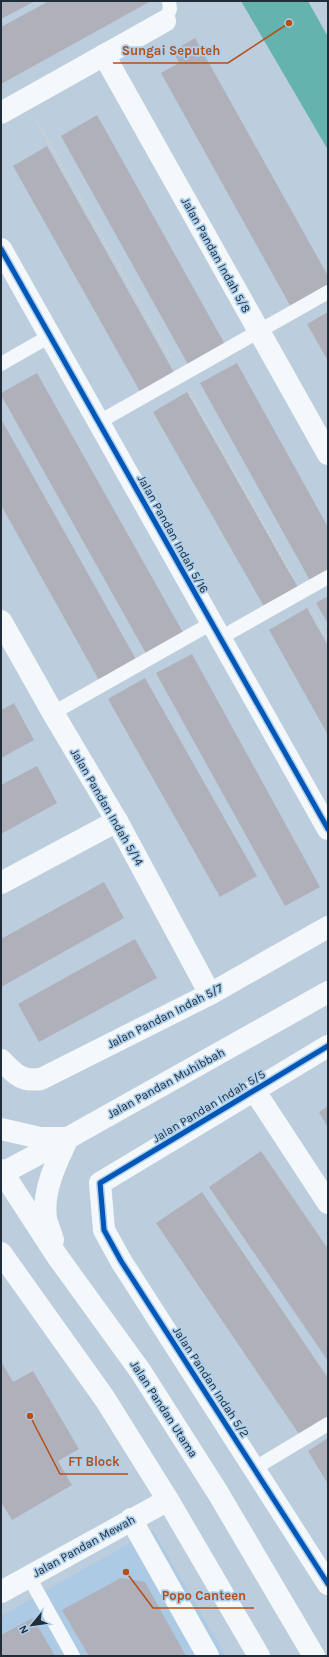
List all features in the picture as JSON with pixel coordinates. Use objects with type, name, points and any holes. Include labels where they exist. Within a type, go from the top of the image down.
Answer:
[{"type":"street","points":[[1,113],[104,55],[167,11]]},
{"type":"street","name":"Jalan Pandan Indah 5/8","points":[[104,55],[328,454]]},
{"type":"street","name":"Jalan Pandan Indah 5/16","points":[[1,249],[328,829]]},
{"type":"street","name":"Jalan Pandan Indah 5/14","points":[[1,621],[7,646],[53,713],[117,821],[210,994]]},
{"type":"street","points":[[1,883],[117,821]]},
{"type":"street","name":"Jalan Pandan Indah 5/7","points":[[1,1060],[15,1074],[29,1081],[41,1079],[210,994],[328,927]]},
{"type":"street","name":"Jalan Pandan Muhibbah","points":[[1,1173],[68,1138],[328,992]]},
{"type":"street","name":"Jalan Pandan Indah 5/5","points":[[100,1183],[328,1046]]},
{"type":"street","points":[[254,1090],[328,1203]]},
{"type":"street","points":[[1,1129],[40,1138],[68,1138],[51,1179],[46,1201],[46,1219],[57,1256]]},
{"type":"street","name":"Jalan Pandan Utama","points":[[1,1173],[57,1256],[141,1372],[218,1493],[314,1656]]},
{"type":"street","name":"Jalan Pandan Indah 5/2","points":[[100,1183],[104,1230],[121,1261],[328,1584]]},
{"type":"street","points":[[1,1253],[105,1399],[168,1500],[259,1656]]},
{"type":"street","name":"Jalan Pandan Mewah","points":[[1,1592],[168,1500]]},
{"type":"street","points":[[132,1519],[208,1656]]},
{"type":"lane","points":[[99,422],[328,292]]},
{"type":"lane","points":[[1,364],[50,336]]},
{"type":"lane","points":[[53,713],[216,631],[328,577]]},
{"type":"lane","points":[[255,1468],[328,1424]]},
{"type":"lane","points":[[29,1577],[73,1656]]},
{"type":"shaded area","points":[[241,1],[308,1],[328,37],[328,150]]},
{"type":"shaded area","points":[[153,1530],[226,1656],[1,1656],[1,1616]]},
{"type":"building","points":[[1,1],[35,1],[1,19]]},
{"type":"building","points":[[49,1],[151,1],[1,84],[1,27]]},
{"type":"building","points":[[195,38],[328,276],[328,289],[292,309],[161,73],[179,63],[173,51]]},
{"type":"building","points":[[97,115],[227,348],[190,368],[61,136]]},
{"type":"building","points":[[47,146],[176,376],[142,395],[13,166]]},
{"type":"building","points":[[328,312],[328,361],[307,324]]},
{"type":"building","points":[[237,363],[328,527],[328,575],[312,584],[200,383]]},
{"type":"building","points":[[37,373],[185,636],[148,657],[1,395],[1,393]]},
{"type":"building","points":[[187,392],[300,591],[266,610],[153,412]]},
{"type":"building","points":[[1,419],[137,661],[100,682],[1,505]]},
{"type":"building","points":[[328,596],[328,624],[316,603]]},
{"type":"building","points":[[307,608],[328,646],[328,735],[269,630]]},
{"type":"building","points":[[192,654],[320,887],[285,906],[156,673]]},
{"type":"building","points":[[145,678],[257,876],[220,897],[108,699]]},
{"type":"building","points":[[14,703],[34,740],[1,758],[1,710]]},
{"type":"building","points":[[37,766],[57,803],[1,834],[1,785]]},
{"type":"building","points":[[104,882],[124,918],[1,987],[1,939]]},
{"type":"building","points":[[135,939],[157,978],[39,1042],[18,1004]]},
{"type":"building","points":[[328,1106],[328,1128],[319,1112]]},
{"type":"building","points":[[261,1151],[328,1249],[328,1361],[209,1187]]},
{"type":"building","points":[[202,1192],[328,1378],[328,1418],[301,1437],[156,1223]]},
{"type":"building","points":[[1,1361],[13,1382],[33,1371],[79,1449],[58,1461],[72,1485],[12,1520],[1,1502]]},
{"type":"building","points":[[328,1438],[328,1484],[308,1451]]},
{"type":"building","points":[[121,1578],[145,1582],[186,1656],[89,1656],[62,1610]]},
{"type":"building","points":[[33,1618],[55,1656],[1,1656],[1,1635]]},
{"type":"cycle path","points":[[1,249],[328,829]]},
{"type":"cycle path","points":[[328,1046],[100,1183],[104,1230],[121,1261],[328,1584]]},
{"type":"place","name":"Sungai Seputeh","points":[[289,23]]},
{"type":"place","name":"FT Block","points":[[30,1416]]},
{"type":"place","name":"Popo Canteen","points":[[126,1572]]}]
